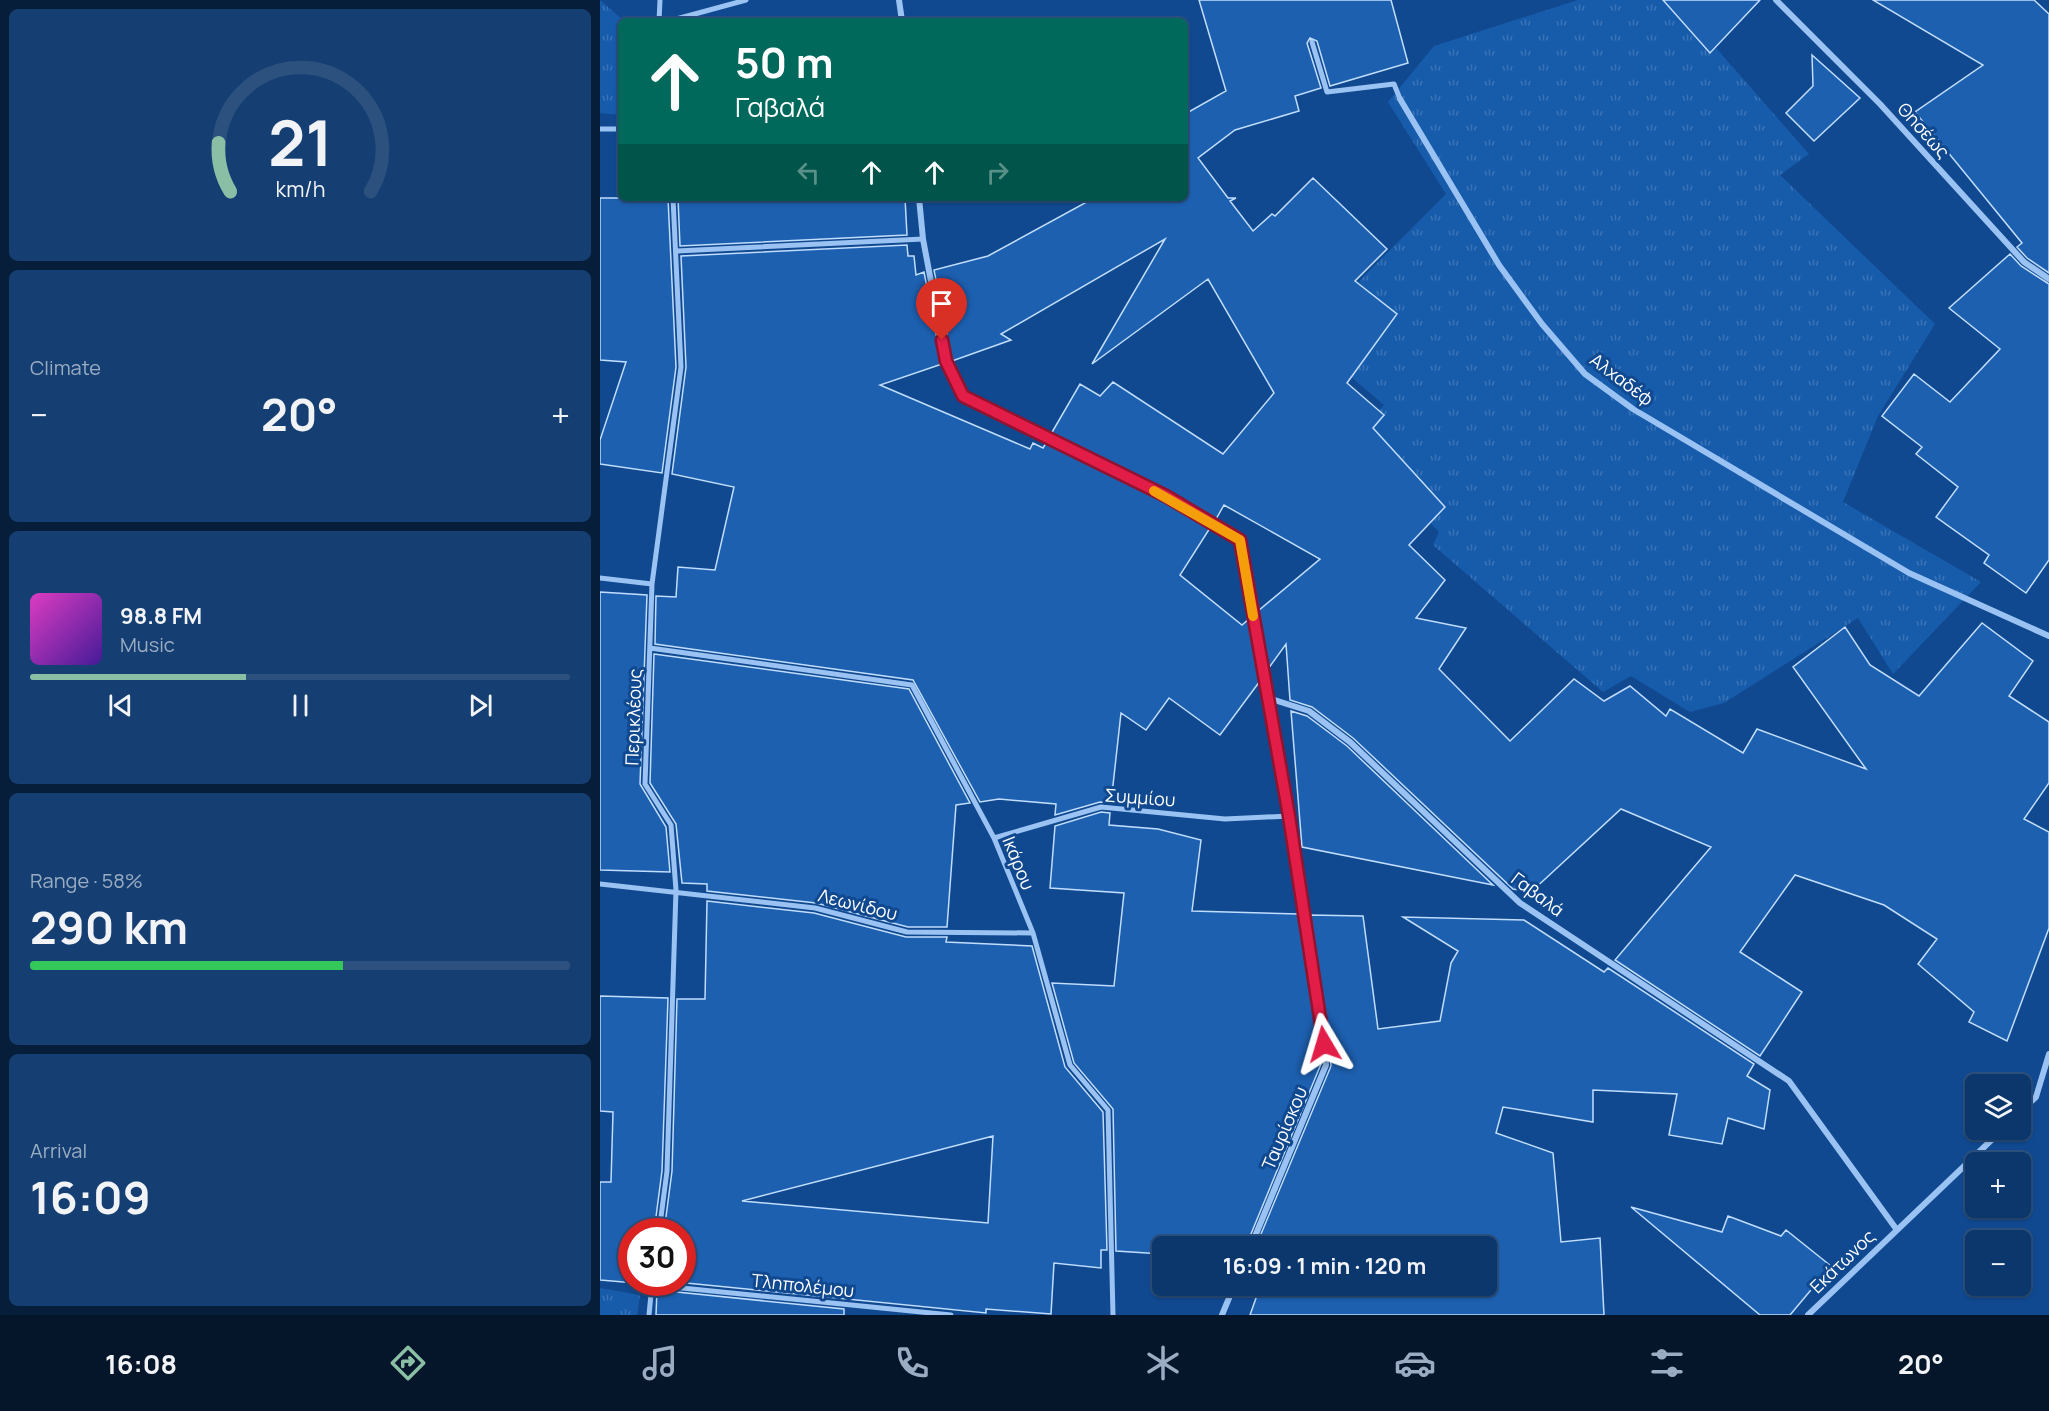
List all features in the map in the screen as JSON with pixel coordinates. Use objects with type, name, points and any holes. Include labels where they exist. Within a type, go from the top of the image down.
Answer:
[{"type":"street","points":[[659,18],[660,0]]},
{"type":"street","points":[[680,18],[746,0]]},
{"type":"street","points":[[899,0],[902,18]]},
{"type":"street","name":"Θησέως","points":[[1776,0],[1880,104],[2024,262],[2049,279]]},
{"type":"street","name":"Αλχαδέφ","points":[[1312,42],[1328,92],[1394,84],[1400,99],[1499,266],[1542,324],[1586,374],[1633,408],[1909,573],[2049,636]]},
{"type":"street","points":[[600,129],[618,129]]},
{"type":"street","name":"Περικλέους","points":[[661,1218],[667,1171],[676,890],[671,825],[645,783],[652,584],[681,367],[673,201]]},
{"type":"street","points":[[919,201],[923,239],[946,361],[963,396],[1166,496],[1240,540],[1268,698]]},
{"type":"street","points":[[677,251],[923,239]]},
{"type":"street","points":[[600,579],[652,584]]},
{"type":"street","name":"Ικάρου","points":[[650,648],[912,685],[994,838],[1033,933],[1070,1065],[1107,1110],[1113,1315]]},
{"type":"street","name":"Ταυρίσκου","points":[[1255,1236],[1326,1065],[1289,816],[1268,698]]},
{"type":"street","name":"Γαβαλά","points":[[1268,698],[1309,711],[1350,742],[1520,903],[1789,1081],[1897,1230]]},
{"type":"street","name":"Συμμίου","points":[[994,838],[1101,807],[1225,819],[1289,816]]},
{"type":"street","name":"Λεωνίδου","points":[[600,884],[676,890],[814,908],[907,932],[1033,933]]},
{"type":"street","points":[[2031,1102],[2036,1097],[2049,1054]]},
{"type":"street","name":"Εκάτωνος","points":[[1808,1315],[1992,1140]]},
{"type":"street","name":"Τληπολέμου","points":[[696,1289],[951,1315]]},
{"type":"street","points":[[649,1315],[651,1296]]},
{"type":"street","points":[[1222,1315],[1230,1296]]},
{"type":"green space","points":[[600,0],[621,18],[618,18],[618,115],[600,113]]},
{"type":"green space","points":[[1578,0],[1674,0],[1809,154],[1780,175],[1935,324],[1878,416],[1843,502],[1981,582],[1893,674],[1858,618],[1724,703],[1690,712],[1631,676],[1603,692],[1433,545],[1439,532],[1352,438],[1384,405],[1344,371],[1346,297],[1446,194],[1388,102],[1434,46]]},
{"type":"green space","points":[[600,1288],[618,1291],[618,1296],[640,1296],[637,1315],[600,1315]]},
{"type":"building","points":[[1199,0],[1391,0],[1408,63],[1330,86],[1317,41],[1310,38],[1307,43],[1321,88],[1295,96],[1299,111],[1235,130],[1198,158],[1228,198],[1236,198],[1230,201],[1253,231],[1272,214],[1275,216],[1313,178],[1387,249],[1355,281],[1397,314],[1347,383],[1384,415],[1373,428],[1445,507],[1409,545],[1445,580],[1416,618],[1466,628],[1439,669],[1510,741],[1574,679],[1604,701],[1630,686],[1666,716],[1670,709],[1743,753],[1757,729],[1866,769],[1793,667],[1845,627],[1870,665],[1919,696],[1982,623],[2033,661],[2009,696],[2049,722],[2049,783],[2024,819],[2049,832],[2049,928],[2007,1041],[1969,1022],[1974,1012],[1918,964],[1937,939],[1884,905],[1795,875],[1740,952],[1802,992],[1760,1056],[1615,960],[1711,847],[1621,809],[1531,892],[1513,889],[1353,738],[1312,707],[1290,700],[1286,644],[1268,669],[1258,611],[1320,559],[1224,505],[1216,519],[1168,491],[1051,434],[1080,384],[1100,396],[1113,382],[1223,454],[1274,393],[1208,279],[1092,364],[1165,239],[1001,334],[1011,340],[952,361],[934,270],[988,256],[1089,201],[1188,201],[1188,112],[1226,91]]},
{"type":"building","points":[[1663,0],[1760,0],[1710,53]]},
{"type":"building","points":[[1873,0],[2034,0],[2049,14],[2049,273],[2027,258],[2017,247],[2022,243],[1915,112],[1983,65]]},
{"type":"building","points":[[1812,55],[1860,98],[1814,141],[1786,113],[1813,86]]},
{"type":"building","points":[[600,198],[618,198],[618,201],[668,201],[676,367],[662,473],[600,464],[600,440],[626,362],[600,360]]},
{"type":"building","points":[[678,201],[905,201],[907,235],[680,246]]},
{"type":"building","points":[[907,245],[908,256],[914,256],[916,275],[924,272],[942,364],[880,385],[1030,449],[1033,443],[1043,448],[1046,443],[1163,501],[1210,528],[1180,575],[1242,625],[1249,619],[1260,681],[1220,735],[1169,698],[1146,730],[1121,713],[1111,803],[1100,802],[1055,815],[1056,804],[999,799],[980,802],[913,680],[655,644],[656,596],[676,597],[678,567],[715,570],[734,487],[672,474],[686,367],[681,256]]},
{"type":"building","points":[[2010,254],[2021,266],[2049,284],[2049,560],[2026,593],[1984,563],[1989,555],[1936,517],[1958,487],[1916,454],[1922,447],[1882,416],[1914,374],[1950,402],[2000,349],[1949,308]]},
{"type":"building","points":[[600,592],[647,595],[640,784],[666,827],[670,872],[600,870]]},
{"type":"building","points":[[654,654],[909,689],[970,803],[956,805],[947,927],[908,927],[816,903],[707,891],[707,884],[682,883],[676,824],[650,783]]},
{"type":"building","points":[[1291,711],[1307,716],[1347,746],[1493,885],[1302,847]]},
{"type":"building","points":[[1101,812],[1110,813],[1109,825],[1158,829],[1201,840],[1192,911],[1299,914],[1321,1064],[1250,1236],[1152,1236],[1152,1253],[1116,1251],[1113,1109],[1074,1063],[1052,983],[1114,986],[1124,893],[1050,888],[1055,826]]},
{"type":"building","points":[[707,901],[814,913],[906,937],[947,937],[946,942],[1032,946],[1065,1067],[1103,1112],[1107,1250],[1101,1250],[1101,1268],[1054,1263],[1051,1314],[986,1309],[986,1313],[696,1284],[696,1218],[666,1218],[672,1171],[677,999],[705,999]],"holes":[[[993,1136],[988,1223],[742,1201]]]},
{"type":"building","points":[[1309,915],[1363,916],[1378,1029],[1440,1021],[1451,963],[1458,951],[1403,917],[1524,920],[1604,972],[1608,968],[1754,1064],[1747,1076],[1770,1090],[1764,1129],[1728,1118],[1722,1144],[1669,1135],[1677,1094],[1593,1090],[1593,1122],[1503,1107],[1496,1133],[1553,1153],[1561,1242],[1600,1238],[1604,1315],[1250,1315],[1256,1298],[1252,1296],[1497,1296],[1497,1236],[1260,1236],[1331,1066],[1327,1022]]},
{"type":"building","points":[[600,996],[668,998],[662,1171],[656,1218],[618,1218],[618,1282],[600,1280],[600,1182],[611,1182],[613,1112],[600,1111]]},
{"type":"building","points":[[1631,1207],[1722,1232],[1728,1216],[1781,1236],[1786,1230],[1831,1266],[1790,1315],[1760,1315]]},
{"type":"building","points":[[696,1294],[844,1309],[844,1315],[656,1315],[657,1296],[696,1296]]},
{"type":"slow traffic","points":[[1154,491],[1240,540],[1253,616]]},
{"type":"route","points":[[942,340],[946,361],[963,396],[1166,496],[1240,540],[1289,816],[1324,1044]]}]
